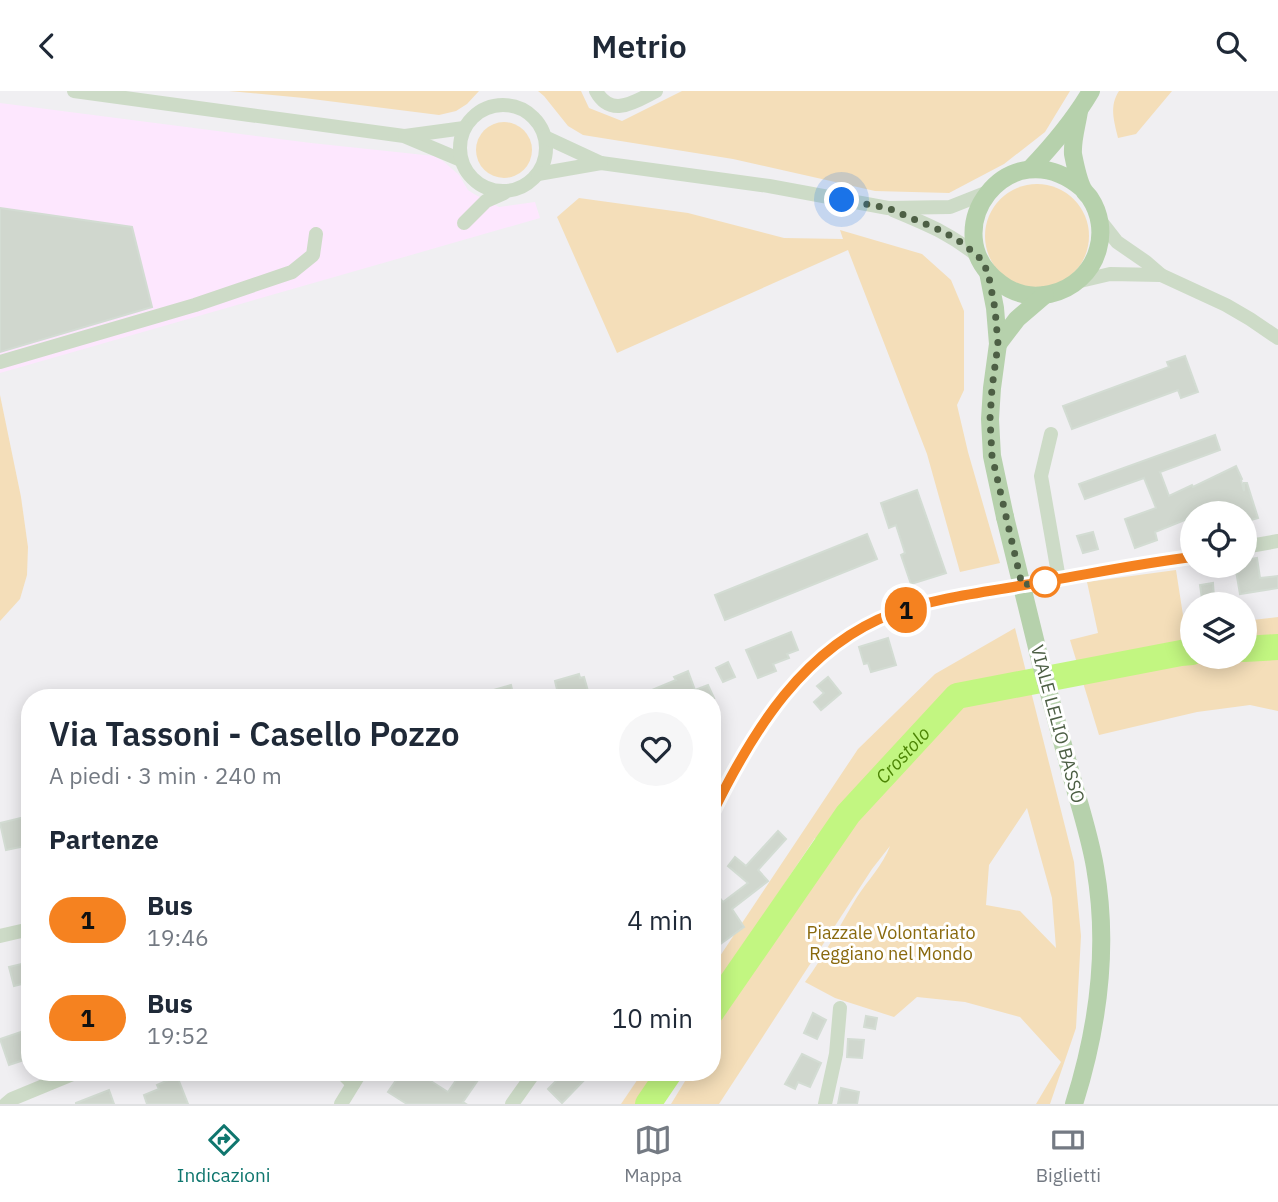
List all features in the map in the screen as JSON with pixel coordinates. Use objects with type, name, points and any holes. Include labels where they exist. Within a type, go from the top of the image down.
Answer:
[{"type":"main road","points":[[1030,169],[1052,146],[1091,91]]},
{"type":"main road","points":[[1079,111],[1073,153],[1082,188]]},
{"type":"main road","points":[[1030,169],[1053,171],[1082,188],[1090,197],[1099,219],[1098,249],[1090,267],[1076,282],[1062,291],[1045,295],[1020,293],[997,281],[975,246],[977,212],[988,192],[1003,179],[1030,169]]},
{"type":"main road","name":"VIALE LELIO BASSO","points":[[984,264],[995,309],[998,344],[990,419],[992,456],[1041,664],[1093,854],[1101,922],[1099,991],[1094,1026],[1085,1070],[1074,1104]]},
{"type":"main road","points":[[998,344],[1017,319],[1045,295]]},
{"type":"street","points":[[74,91],[404,137],[464,128]]},
{"type":"street","points":[[596,91],[600,99],[615,107],[656,91]]},
{"type":"street","points":[[509,98],[537,120],[545,137],[544,162],[533,180],[486,201],[464,223],[472,205],[474,190],[463,166],[460,139],[470,119],[478,112],[509,98]]},
{"type":"street","points":[[404,137],[463,166],[475,181],[485,188],[510,191]]},
{"type":"street","points":[[545,137],[601,163],[769,186],[888,208],[950,207],[988,192]]},
{"type":"street","points":[[538,174],[601,163]]},
{"type":"street","points":[[888,208],[944,232],[962,243],[984,264]]},
{"type":"street","points":[[1099,219],[1117,242],[1161,275],[1226,305],[1278,338]]},
{"type":"street","points":[[0,362],[195,305],[292,272],[313,255],[316,234]]},
{"type":"street","points":[[1076,282],[1110,274],[1161,275]]},
{"type":"street","points":[[1051,434],[1041,476],[1059,579]]},
{"type":"street","points":[[1257,545],[1278,541]]},
{"type":"street","points":[[721,797],[778,702],[816,661],[858,629],[894,613],[932,603],[1180,559]]},
{"type":"street","points":[[0,936],[21,931]]},
{"type":"street","points":[[825,1104],[836,1054],[840,1008]]},
{"type":"street","points":[[6,1104],[56,1081]]},
{"type":"street","points":[[341,1104],[349,1081]]},
{"type":"street","points":[[512,1104],[528,1081]]},
{"type":"shaded area","points":[[0,103],[434,156],[459,175],[468,190],[474,194],[499,207],[535,202],[540,218],[0,373]]},
{"type":"green space","points":[[229,91],[479,91],[456,111],[439,115]]},
{"type":"green space","points":[[538,91],[581,91],[589,108],[622,121],[682,91],[1070,91],[1045,132],[1004,164],[949,193],[875,191],[733,159],[583,135],[568,126]]},
{"type":"green space","points":[[1119,91],[1172,91],[1136,134],[1118,138],[1113,108]]},
{"type":"green space","points":[[499,122],[509,122],[524,130],[530,139],[530,161],[524,170],[509,178],[499,178],[481,166],[476,155],[476,145],[488,127]]},
{"type":"green space","points":[[1037,184],[1057,188],[1080,207],[1085,216],[1089,236],[1085,256],[1066,279],[1057,284],[1037,288],[1017,284],[994,265],[989,256],[985,236],[989,216],[1008,193],[1017,188]]},
{"type":"green space","points":[[579,198],[688,213],[784,238],[843,239],[840,230],[922,254],[951,280],[964,311],[964,390],[957,405],[1000,563],[960,572],[927,454],[848,250],[617,353],[557,217]]},
{"type":"green space","points":[[0,395],[21,497],[28,547],[27,575],[20,599],[0,621]]},
{"type":"green space","points":[[1176,570],[1180,596],[1180,669],[1257,669],[1257,619],[1278,617],[1278,711],[1250,705],[1197,712],[1099,735],[1070,640],[1098,633],[1087,582]]},
{"type":"green space","name":"Piazzale Volontariato Reggiano nel Mondo","points":[[1015,628],[1074,862],[1081,936],[1076,1028],[1050,1104],[1036,1104],[1061,1062],[1020,1017],[965,1002],[917,997],[894,1017],[835,998],[805,982],[890,846],[872,869],[719,1104],[671,1104],[685,1081],[721,1081],[721,1020],[832,848],[815,838],[721,979],[721,954],[858,749],[935,674]],"holes":[[[1027,808],[1052,898],[1056,948],[1020,911],[986,905],[989,865]]]},
{"type":"green space","points":[[637,1081],[653,1081],[637,1104],[621,1104]]},
{"type":"building","points":[[0,208],[132,227],[152,307],[0,352]]},
{"type":"building","points":[[1185,356],[1198,392],[1181,398],[1178,390],[1072,429],[1063,406],[1169,367],[1167,362]]},
{"type":"building","points":[[1215,435],[1220,450],[1160,472],[1169,496],[1236,466],[1244,491],[1244,483],[1247,483],[1253,501],[1180,501],[1180,522],[1155,532],[1157,540],[1135,548],[1125,519],[1156,508],[1144,478],[1085,499],[1079,484]]},
{"type":"building","points":[[917,490],[946,573],[911,584],[901,555],[905,553],[896,525],[889,528],[881,503]]},
{"type":"building","points":[[1093,532],[1098,549],[1083,553],[1077,536]]},
{"type":"building","points":[[867,534],[877,559],[725,620],[715,595]]},
{"type":"building","points":[[1257,558],[1260,578],[1278,576],[1278,588],[1240,592],[1237,578],[1257,578]]},
{"type":"building","points":[[1213,583],[1214,592],[1201,592],[1200,585]]},
{"type":"building","points":[[791,632],[798,650],[787,654],[789,658],[773,664],[776,671],[758,678],[746,650]]},
{"type":"building","points":[[888,638],[896,665],[871,672],[868,663],[864,664],[859,647]]},
{"type":"building","points":[[728,662],[735,677],[723,682],[716,668]]},
{"type":"building","points":[[688,671],[695,689],[654,689],[676,680],[674,677]]},
{"type":"building","points":[[579,674],[580,678],[584,677],[587,689],[557,689],[555,681]]},
{"type":"building","points":[[828,677],[841,693],[821,710],[814,702],[824,693],[817,686]]},
{"type":"building","points":[[21,818],[21,847],[6,850],[0,823]]},
{"type":"building","points":[[778,831],[786,839],[758,870],[768,881],[732,909],[744,927],[721,944],[721,899],[723,902],[748,883],[728,866],[735,857],[746,866]]},
{"type":"building","points":[[21,964],[21,984],[14,986],[9,967]]},
{"type":"building","points":[[813,1013],[826,1020],[817,1039],[804,1033]]},
{"type":"building","points":[[866,1016],[877,1018],[875,1029],[864,1027]]},
{"type":"building","points":[[21,1032],[21,1061],[9,1065],[0,1039]]},
{"type":"building","points":[[848,1039],[864,1040],[862,1058],[847,1057]]},
{"type":"building","points":[[802,1054],[821,1063],[810,1087],[798,1082],[795,1089],[785,1084]]},
{"type":"building","points":[[166,1081],[179,1081],[188,1104],[147,1104],[144,1095],[159,1089],[157,1085]]},
{"type":"building","points":[[396,1081],[431,1081],[448,1092],[456,1081],[477,1081],[463,1102],[466,1104],[407,1104],[388,1092]]},
{"type":"building","points":[[556,1081],[583,1081],[562,1103],[548,1089]]},
{"type":"building","points":[[841,1088],[859,1092],[857,1104],[838,1104]]},
{"type":"building","points":[[109,1090],[114,1104],[76,1104],[76,1103]]},
{"type":"waterway","name":"Crostolo","points":[[1257,648],[1278,647]]},
{"type":"waterway","name":"Crostolo","points":[[721,998],[848,814],[957,696],[1180,653]]},
{"type":"waterway","name":"Crostolo","points":[[648,1104],[664,1081]]},
{"type":"bus line","name":"1","points":[[721,795],[778,702],[807,669],[858,629],[894,613],[942,601],[1180,558]]},
{"type":"route","points":[[842,200],[888,208],[944,232],[979,257],[988,272],[998,344],[990,419],[992,456],[1022,585],[1045,582]]}]
